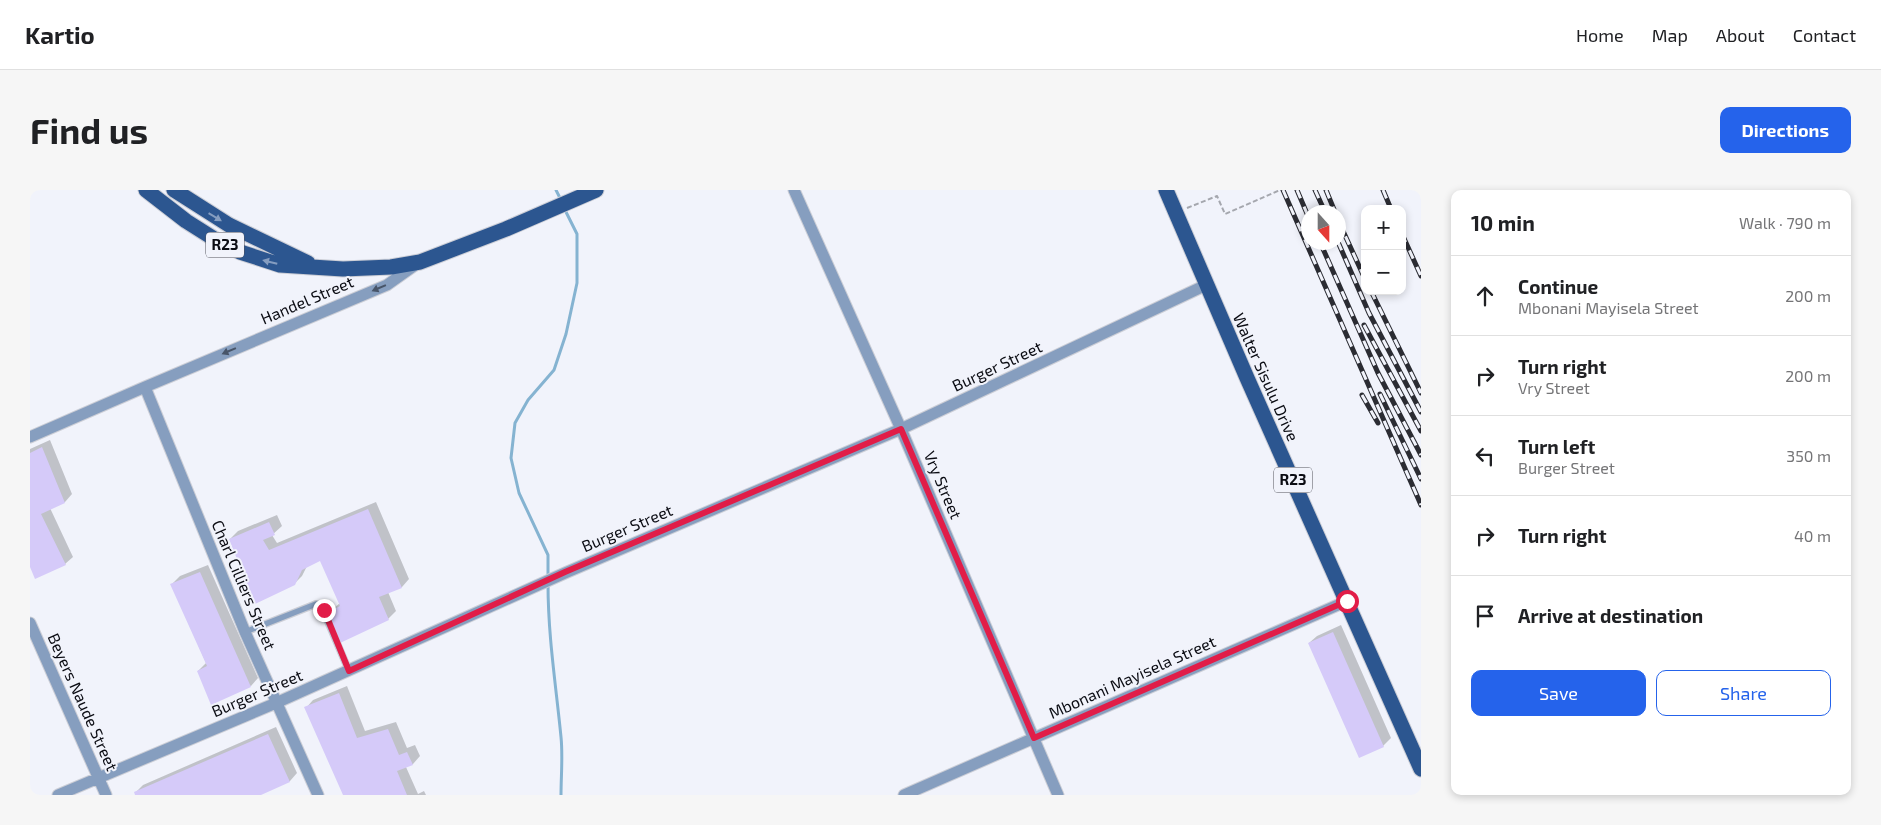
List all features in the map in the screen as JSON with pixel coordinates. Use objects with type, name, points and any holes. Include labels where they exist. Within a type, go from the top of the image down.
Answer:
[{"type":"main road","name":"R23","points":[[146,190],[186,221],[216,240],[240,252],[280,265],[363,269],[420,262]]},
{"type":"main road","name":"R23","points":[[174,190],[204,211],[245,234],[319,268]]},
{"type":"main road","name":"Handel Street","points":[[420,262],[506,229],[596,190]]},
{"type":"main road","name":"Walter Sisulu Drive","points":[[1166,190],[1206,285],[1421,769]]},
{"type":"street","name":"Vry Street","points":[[794,190],[901,429],[1058,795]]},
{"type":"street","name":"Handel Street","points":[[30,437],[387,285],[420,262]]},
{"type":"street","name":"Burger Street","points":[[58,795],[349,671],[565,572],[901,429],[1206,285]]},
{"type":"street","name":"Charl Cilliers Street","points":[[145,387],[245,632],[318,795]]},
{"type":"street","name":"Mbonani Mayisela Street","points":[[904,795],[1347,601]]},
{"type":"street","name":"Beyers Naude Street","points":[[30,623],[106,795]]},
{"type":"lane","points":[[245,632],[316,604],[324,610],[349,671]]},
{"type":"path","points":[[1195,205],[1217,196],[1225,214],[1280,190]]},
{"type":"building","points":[[42,447],[65,503],[41,514],[66,565],[35,579],[30,567],[30,453]]},
{"type":"building","points":[[368,509],[402,588],[379,597],[389,620],[340,643],[327,613],[340,606],[320,561],[302,570],[295,585],[255,604],[229,539],[269,522],[275,535],[263,540],[269,550]]},
{"type":"building","points":[[200,572],[251,687],[211,705],[197,671],[207,666],[170,584]]},
{"type":"building","points":[[1333,632],[1384,747],[1359,758],[1308,643]]},
{"type":"building","points":[[339,693],[357,738],[388,729],[399,755],[407,752],[413,765],[397,771],[407,795],[343,795],[304,707]]},
{"type":"building","points":[[268,734],[290,782],[261,795],[135,795],[134,792]]},
{"type":"waterway","points":[[556,190],[561,200]]},
{"type":"waterway","points":[[548,578],[548,555],[519,493],[511,458],[515,423],[528,400],[554,370],[566,334],[577,283],[577,234],[564,208]]},
{"type":"waterway","points":[[548,584],[551,642],[562,744],[561,795]]},
{"type":"railway","points":[[1283,190],[1421,505]]},
{"type":"railway","points":[[1297,190],[1303,205]]},
{"type":"railway","points":[[1315,190],[1322,205]]},
{"type":"railway","points":[[1326,190],[1332,205]]},
{"type":"railway","points":[[1383,190],[1389,205]]},
{"type":"railway","points":[[1346,237],[1361,270]]},
{"type":"railway","points":[[1406,243],[1421,276]]},
{"type":"railway","points":[[1324,250],[1378,373],[1421,455]]},
{"type":"railway","points":[[1341,250],[1369,313],[1421,412]]},
{"type":"railway","points":[[1373,295],[1421,393]]},
{"type":"railway","points":[[1364,325],[1421,431]]},
{"type":"railway","points":[[1380,394],[1421,479]]},
{"type":"railway","points":[[1362,395],[1378,423]]},
{"type":"route","points":[[324,610],[349,671],[565,572],[901,429],[1034,738],[1347,601]]}]
